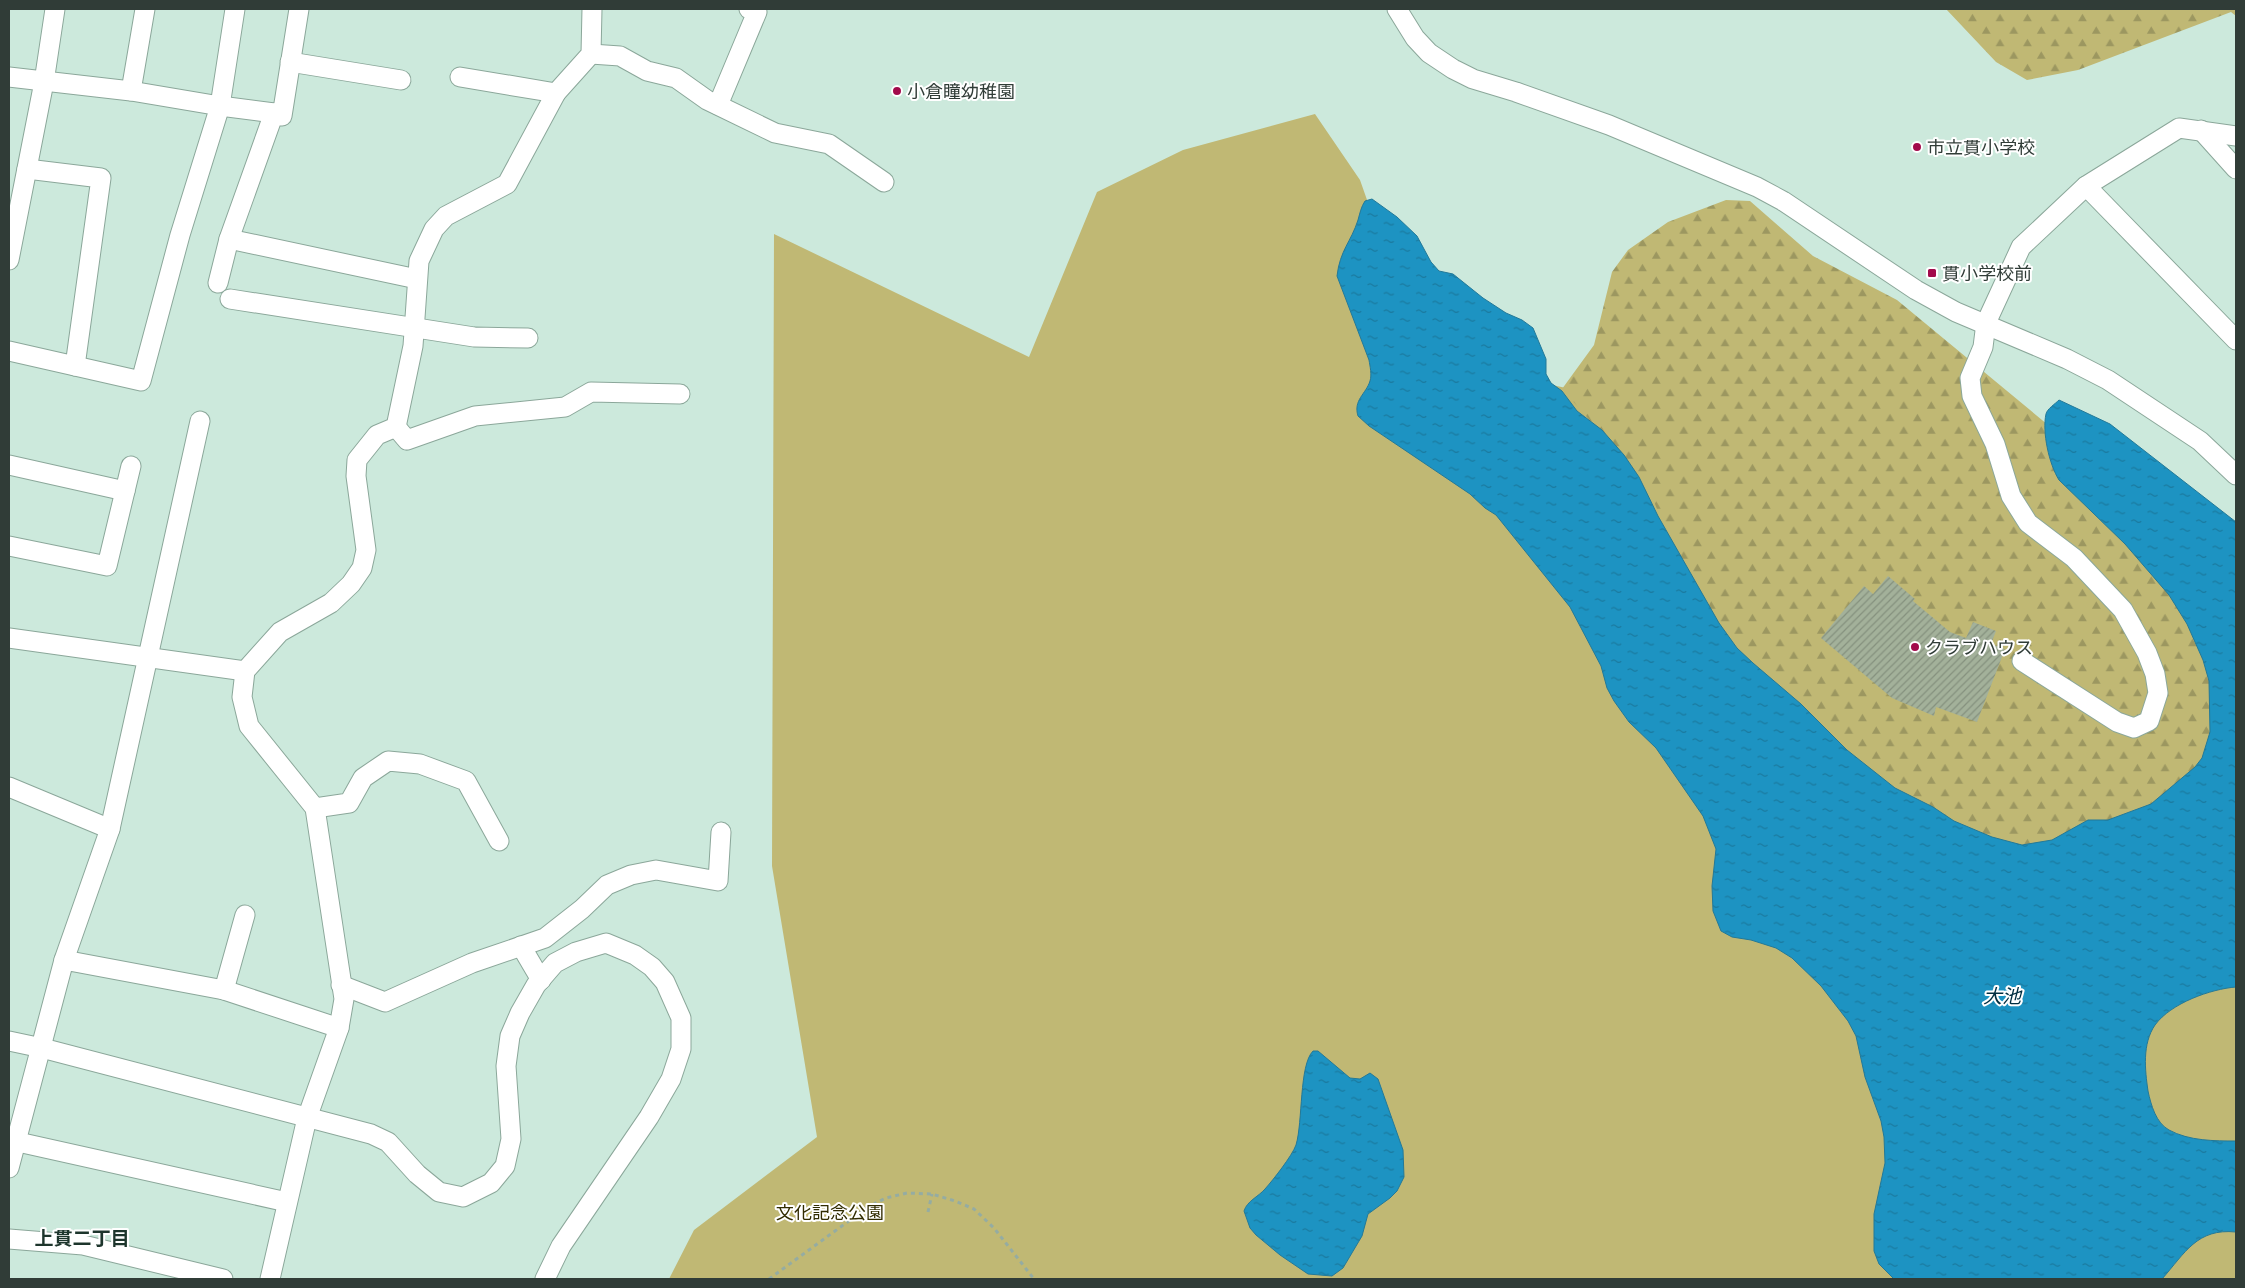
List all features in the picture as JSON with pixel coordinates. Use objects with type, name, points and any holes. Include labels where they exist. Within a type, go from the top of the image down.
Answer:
[{"type":"street","points":[[9,260],[44,82],[55,9]]},
{"type":"street","points":[[131,91],[145,9]]},
{"type":"street","points":[[9,351],[141,380],[180,235],[220,106],[235,9]]},
{"type":"street","points":[[9,77],[131,91],[220,106],[274,112],[282,116],[298,9]]},
{"type":"street","points":[[396,427],[413,346],[419,261],[434,229],[446,216],[507,184],[556,93],[591,54],[592,9]]},
{"type":"street","points":[[718,105],[756,12],[749,9]]},
{"type":"street","points":[[1396,9],[1424,48],[1453,69],[1473,79],[1609,125],[1756,187],[1783,201],[1916,290],[1956,312],[1986,323],[2067,359],[2108,380],[2200,441],[2236,475]]},
{"type":"street","points":[[591,54],[620,56],[648,71],[676,78],[718,105],[775,132],[829,144],[884,182]]},
{"type":"street","points":[[290,62],[401,80]]},
{"type":"street","points":[[460,77],[556,93]]},
{"type":"street","points":[[218,283],[229,239],[274,112]]},
{"type":"street","points":[[2022,661],[2117,722],[2134,728],[2148,721],[2154,710],[2158,693],[2155,674],[2148,653],[2123,610],[2074,558],[2028,523],[2011,496],[1995,444],[1972,396],[1970,378],[1983,347],[1986,323],[2021,248],[2086,186],[2179,128],[2236,136]]},
{"type":"street","points":[[2201,130],[2236,169]]},
{"type":"street","points":[[27,169],[101,178],[75,366]]},
{"type":"street","points":[[2086,186],[2236,340]]},
{"type":"street","points":[[229,239],[418,279]]},
{"type":"street","points":[[230,299],[474,337],[528,338]]},
{"type":"street","points":[[396,427],[407,440],[475,416],[565,407],[592,392],[680,394]]},
{"type":"street","points":[[9,1168],[13,1141],[42,1048],[64,960],[110,829],[200,421]]},
{"type":"street","points":[[270,1279],[307,1118],[339,1028],[344,998],[315,808],[249,726],[242,697],[244,671],[280,632],[331,603],[351,584],[362,568],[366,550],[356,476],[357,460],[377,435],[396,427]]},
{"type":"street","points":[[9,465],[125,491]]},
{"type":"street","points":[[9,546],[107,566],[131,466]]},
{"type":"street","points":[[9,638],[146,659],[244,671]]},
{"type":"street","points":[[315,808],[349,803],[363,778],[388,761],[420,764],[466,780],[499,841]]},
{"type":"street","points":[[9,787],[110,829]]},
{"type":"street","points":[[341,985],[385,1002],[472,962],[545,938],[582,909],[607,885],[631,875],[656,870],[718,880],[721,832]]},
{"type":"street","points":[[224,990],[244,915]]},
{"type":"street","points":[[9,1041],[371,1134],[388,1142],[417,1174],[439,1192],[463,1197],[491,1183],[505,1166],[511,1139],[506,1066],[510,1036],[520,1013],[541,980],[555,963],[576,952],[606,943],[636,955],[652,967],[664,982],[681,1018],[681,1049],[672,1079],[649,1117],[561,1246],[545,1279]]},
{"type":"street","points":[[521,946],[541,980]]},
{"type":"street","points":[[64,960],[224,990],[339,1028]]},
{"type":"street","points":[[13,1141],[288,1202]]},
{"type":"street","points":[[9,1239],[83,1245],[224,1279]]},
{"type":"path","points":[[769,1279],[868,1207],[886,1198],[907,1193],[932,1194],[974,1209],[994,1228],[1034,1279]]},
{"type":"path","points":[[928,1212],[932,1194]]},
{"type":"green space","points":[[1946,9],[2236,9],[2236,16],[2231,12],[2078,70],[2027,80],[1996,62]]},
{"type":"green space","name":"文化記念公園","points":[[1315,114],[1360,180],[1397,285],[1533,381],[1718,420],[2236,851],[2236,1279],[669,1279],[694,1230],[817,1137],[772,866],[774,234],[1029,357],[1097,192],[1183,150]]},
{"type":"green space","points":[[1726,200],[1750,201],[1813,256],[1897,300],[2111,477],[2228,678],[2204,786],[2053,875],[1899,815],[1718,638],[1673,550],[1648,486],[1562,389],[1594,345],[1612,272],[1628,250],[1668,222]]},
{"type":"water","name":"大池","points":[[1372,199],[1397,217],[1417,236],[1431,262],[1439,271],[1453,274],[1483,298],[1533,328],[1546,359],[1546,374],[1551,383],[1562,391],[1577,411],[1602,430],[1624,455],[1639,477],[1658,516],[1719,623],[1737,648],[1801,704],[1847,750],[1895,788],[1933,807],[1954,821],[1992,837],[2022,845],[2052,840],[2088,820],[2108,820],[2151,804],[2195,767],[2202,758],[2210,732],[2209,681],[2203,660],[2187,624],[2169,595],[2125,544],[2059,480],[2047,448],[2045,421],[2048,410],[2059,400],[2110,424],[2236,522],[2236,987],[2192,998],[2162,1017],[2155,1025],[2148,1040],[2145,1066],[2151,1102],[2157,1118],[2164,1127],[2177,1134],[2193,1138],[2236,1141],[2236,1232],[2211,1234],[2202,1238],[2185,1252],[2162,1279],[1894,1279],[1879,1264],[1874,1251],[1874,1214],[1885,1163],[1884,1137],[1881,1121],[1865,1077],[1856,1036],[1848,1021],[1821,986],[1792,958],[1776,948],[1751,940],[1732,937],[1721,931],[1713,911],[1712,886],[1716,849],[1703,816],[1656,748],[1629,722],[1614,701],[1607,688],[1601,666],[1570,607],[1496,515],[1470,494],[1369,426],[1358,416],[1357,406],[1368,386],[1371,376],[1369,360],[1337,276],[1343,253],[1355,228],[1362,206],[1365,201]]},
{"type":"water","points":[[1313,1051],[1318,1051],[1350,1078],[1360,1079],[1370,1073],[1378,1079],[1403,1150],[1404,1177],[1397,1191],[1368,1214],[1362,1236],[1343,1268],[1332,1276],[1308,1274],[1280,1255],[1250,1228],[1244,1211],[1248,1204],[1265,1189],[1277,1174],[1296,1145],[1305,1068]]},
{"type":"building","name":"クラブハウス","points":[[1888,576],[1915,599],[1913,601],[1950,632],[1966,638],[1973,622],[1996,631],[1991,644],[2005,649],[1977,722],[1936,707],[1934,716],[1892,698],[1821,638],[1864,586],[1873,594]]},
{"type":"place","name":"小倉瞳幼稚園","points":[[897,91]]},
{"type":"place","name":"市立貫小学校","points":[[1917,147]]},
{"type":"place","name":"貫小学校前","points":[[1932,273]]},
{"type":"place","name":"クラブハウス","points":[[1915,647]]},
{"type":"district","name":"上貫二丁目","points":[[82,1238]]}]
